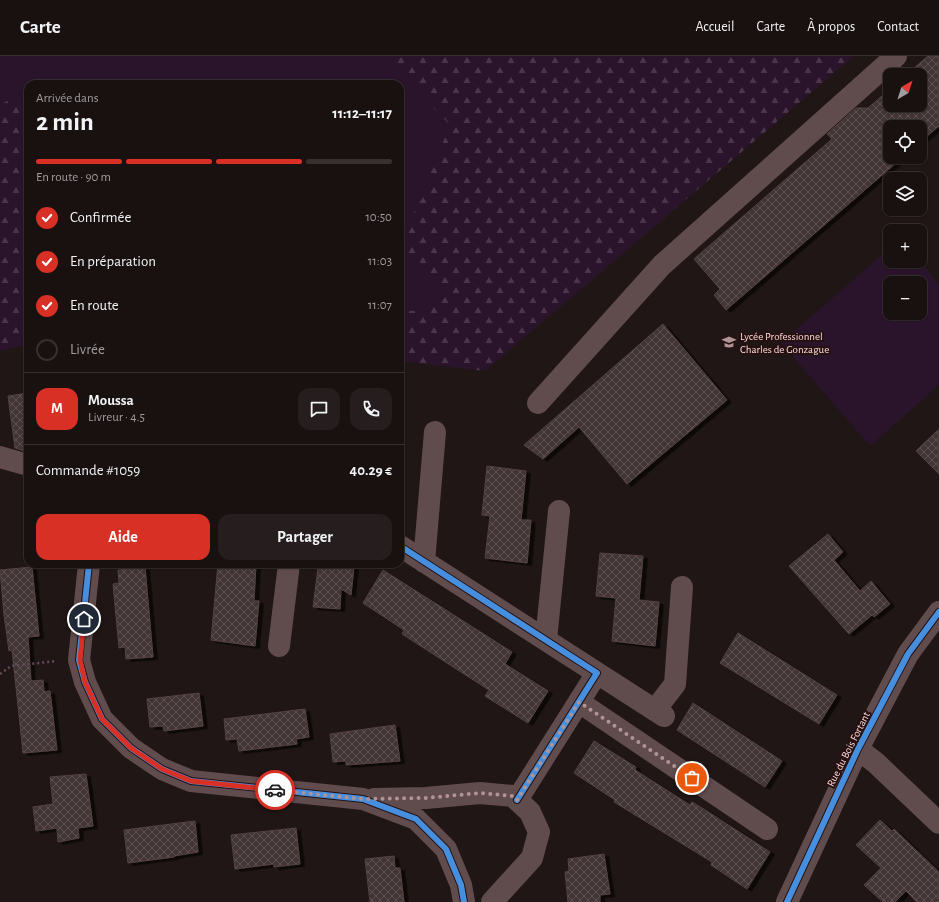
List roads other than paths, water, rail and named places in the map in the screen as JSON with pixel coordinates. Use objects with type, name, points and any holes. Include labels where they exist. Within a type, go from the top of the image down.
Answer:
[{"type":"street","points":[[538,403],[662,264],[896,56]]},
{"type":"street","points":[[424,562],[435,432]]},
{"type":"street","points":[[0,457],[24,464]]},
{"type":"street","points":[[546,640],[559,511]]},
{"type":"street","points":[[404,549],[659,713],[675,684],[682,587]]},
{"type":"street","points":[[89,568],[80,660],[85,682],[102,719],[131,748],[162,769],[191,781],[363,799],[426,798],[480,793],[513,796],[530,812],[539,832],[532,858],[492,902]]},
{"type":"street","points":[[278,646],[288,568]]},
{"type":"street","name":"Rue du Bois Fortant","points":[[787,902],[858,749],[908,654],[939,612]]},
{"type":"street","points":[[517,800],[597,673]]},
{"type":"street","points":[[579,702],[768,829]]},
{"type":"street","points":[[858,749],[876,763],[939,823]]},
{"type":"street","points":[[363,799],[416,819],[446,849],[461,885],[464,902]]},
{"type":"place","name":"Lycée Professionnel Charles de Gonzague","points":[[729,342]]}]
